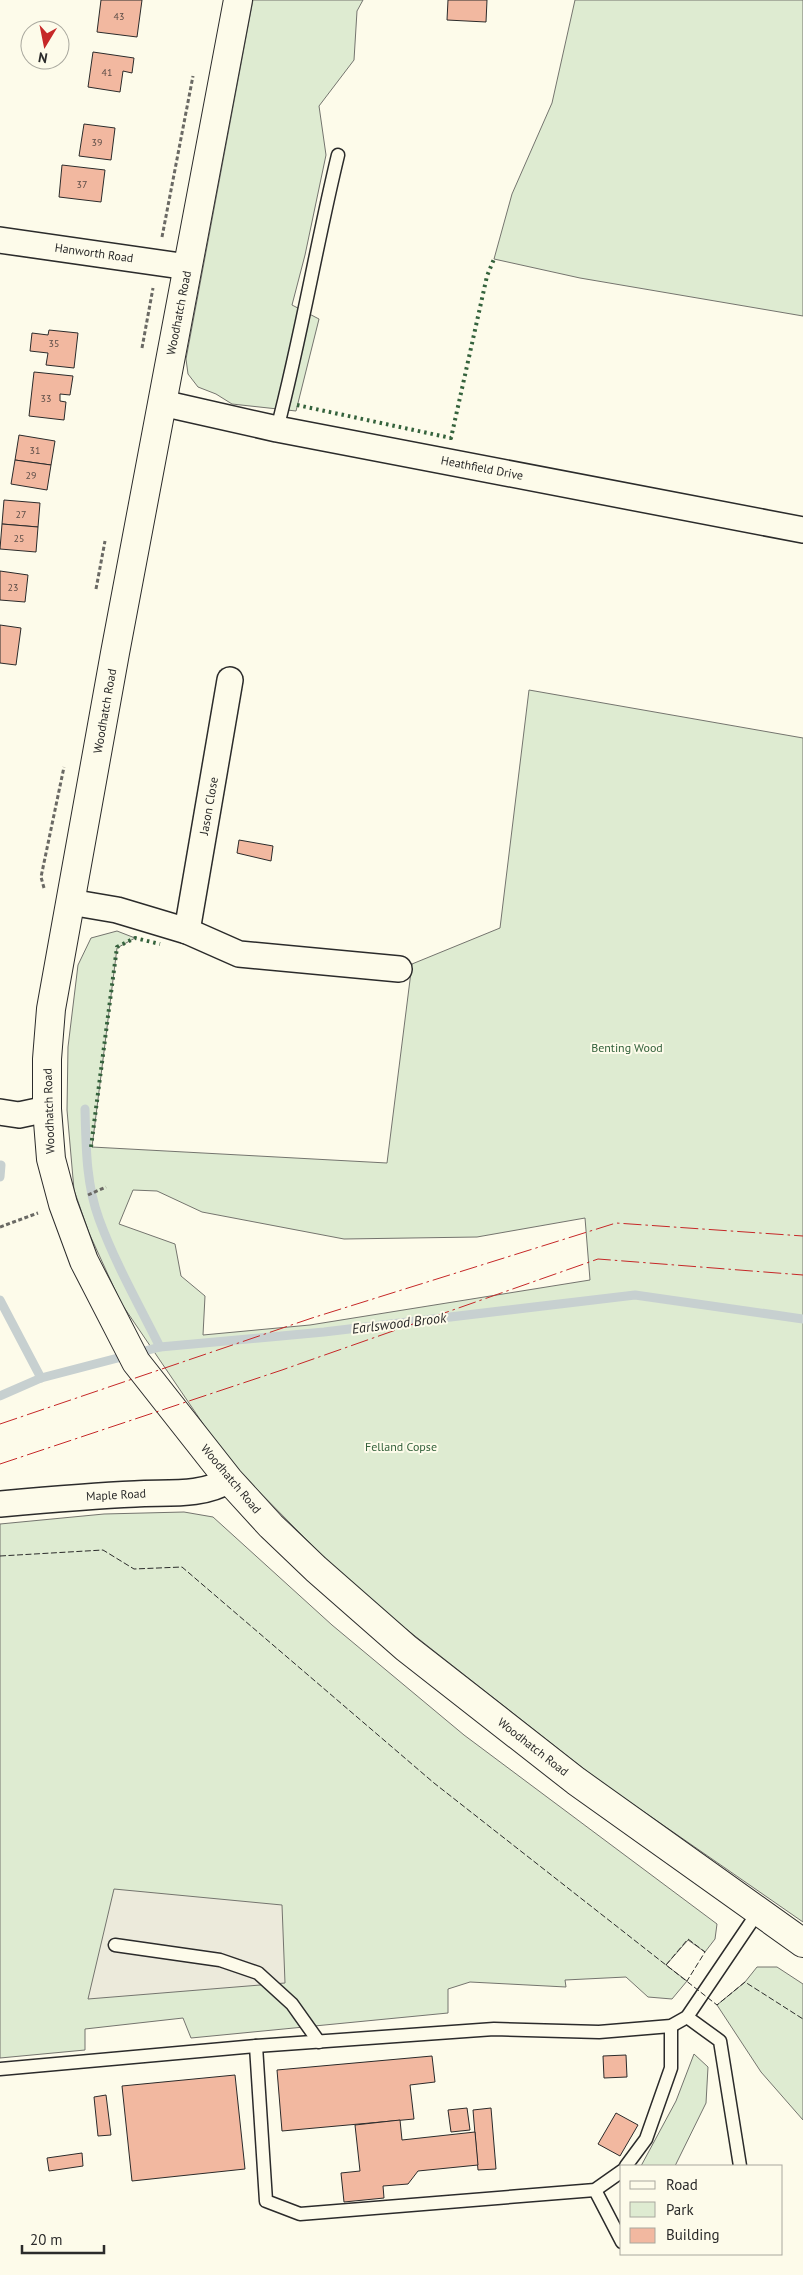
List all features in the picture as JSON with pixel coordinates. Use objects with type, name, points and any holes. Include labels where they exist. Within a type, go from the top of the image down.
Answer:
[{"type":"main road","name":"Woodhatch Road","points":[[238,0],[51,1010],[47,1109],[51,1159],[63,1204],[84,1261],[136,1362],[229,1480],[271,1526],[316,1569],[406,1648],[576,1781],[803,1943]]},
{"type":"street","name":"Hanworth Road","points":[[0,240],[188,267]]},
{"type":"street","name":"Heathfield Drive","points":[[162,403],[277,429],[803,530]]},
{"type":"street","name":"Jason Close","points":[[187,932],[230,680]]},
{"type":"street","points":[[70,902],[117,910],[187,932],[239,954],[399,969]]},
{"type":"street","points":[[0,1112],[19,1115],[47,1109]]},
{"type":"street","name":"Maple Road","points":[[0,1504],[135,1494],[196,1492],[218,1487],[229,1480]]},
{"type":"lane","points":[[277,429],[291,378],[322,222],[338,155]]},
{"type":"lane","points":[[0,2069],[256,2046],[494,2029],[599,2032],[671,2026],[687,2017],[758,1912]]},
{"type":"lane","points":[[115,1945],[220,1960],[258,1972],[292,2004],[319,2042]]},
{"type":"lane","points":[[687,2017],[720,2041],[740,2165]]},
{"type":"lane","points":[[627,2165],[646,2139],[671,2068],[671,2026]]},
{"type":"lane","points":[[256,2046],[266,2201],[300,2214],[595,2190],[620,2173]]},
{"type":"lane","points":[[595,2190],[620,2238]]},
{"type":"path","points":[[85,1197],[106,1187]]},
{"type":"green space","points":[[253,0],[363,0],[357,11],[354,60],[319,106],[326,155],[305,255],[292,305],[319,319],[296,411],[232,404],[216,394],[198,387],[188,374],[186,359]]},
{"type":"green space","points":[[575,0],[803,0],[803,316],[580,278],[494,259],[512,194],[552,103]]},
{"type":"green space","points":[[529,690],[803,738],[803,1922],[598,1780],[354,1588],[227,1459],[121,1303],[89,1233],[74,1190],[67,1110],[68,1047],[78,965],[91,938],[117,931],[135,938],[117,948],[92,1147],[387,1163],[412,964],[500,928]],"holes":[[[133,1190],[157,1191],[202,1212],[344,1239],[477,1237],[585,1218],[590,1280],[310,1325],[203,1335],[205,1296],[181,1276],[175,1244],[119,1224]]]},
{"type":"green space","points":[[184,1512],[213,1517],[332,1625],[464,1735],[717,1924],[715,1939],[705,1952],[688,1940],[666,1965],[687,1981],[672,1999],[648,1997],[626,1977],[565,1980],[566,1987],[470,1982],[448,1989],[448,2013],[191,2038],[183,2018],[85,2029],[85,2050],[0,2058],[0,1524],[104,1514]]},
{"type":"green space","points":[[757,1967],[777,1967],[803,1984],[803,2120],[761,2072],[717,2005],[745,1982]]},
{"type":"green space","points":[[694,2054],[708,2067],[706,2103],[675,2165],[642,2165],[676,2101]]},
{"type":"shaded area","points":[[114,1889],[282,1905],[285,1983],[88,1999]]},
{"type":"building","points":[[101,0],[142,0],[137,37],[97,32]]},
{"type":"building","points":[[448,0],[487,0],[486,22],[447,20]]},
{"type":"building","points":[[93,52],[134,58],[132,73],[123,71],[120,92],[88,87]]},
{"type":"building","points":[[84,124],[115,128],[111,160],[79,156]]},
{"type":"building","points":[[62,165],[105,170],[101,202],[59,197]]},
{"type":"building","points":[[49,330],[78,333],[74,368],[46,365],[48,353],[30,351],[32,333],[48,335]]},
{"type":"building","points":[[34,372],[73,376],[70,395],[60,394],[60,401],[66,402],[64,420],[29,416]]},
{"type":"building","points":[[19,435],[55,441],[51,465],[15,460]]},
{"type":"building","points":[[15,460],[51,465],[47,490],[11,484]]},
{"type":"building","points":[[4,500],[40,503],[38,527],[2,524]]},
{"type":"building","points":[[2,524],[38,527],[36,552],[0,549]]},
{"type":"building","points":[[0,571],[28,575],[25,602],[0,600]]},
{"type":"building","points":[[0,625],[21,628],[16,665],[0,663]]},
{"type":"building","points":[[239,840],[273,846],[271,861],[237,853]]},
{"type":"building","points":[[626,2055],[627,2077],[604,2078],[603,2056]]},
{"type":"building","points":[[432,2056],[435,2082],[410,2085],[414,2119],[282,2131],[277,2070]]},
{"type":"building","points":[[235,2075],[245,2169],[132,2181],[122,2086]]},
{"type":"building","points":[[106,2095],[111,2135],[98,2136],[94,2097]]},
{"type":"building","points":[[467,2108],[470,2130],[451,2132],[448,2110]]},
{"type":"building","points":[[491,2108],[496,2169],[478,2170],[473,2110]]},
{"type":"building","points":[[616,2113],[638,2125],[620,2156],[598,2144]]},
{"type":"building","points":[[400,2120],[402,2140],[475,2132],[478,2165],[418,2171],[408,2184],[383,2186],[384,2198],[344,2202],[341,2173],[360,2171],[355,2125]]},
{"type":"building","points":[[82,2153],[83,2166],[49,2171],[47,2158]]},
{"type":"waterway","points":[[85,1109],[91,1192],[99,1219],[112,1252],[160,1347]]},
{"type":"waterway","points":[[0,1177],[1,1165]]},
{"type":"waterway","name":"Earlswood Brook","points":[[0,1396],[41,1378],[160,1347],[324,1332],[635,1295],[803,1319]]},
{"type":"waterway","points":[[0,1300],[41,1378]]},
{"type":"hedge","points":[[297,405],[451,438],[487,276],[494,259]]},
{"type":"hedge","points":[[91,1147],[117,947],[135,938],[160,944]]},
{"type":"fence","points":[[0,1556],[103,1550],[134,1569],[182,1567],[434,1783],[717,2005],[745,1982],[803,2019]]},
{"type":"fence","points":[[666,1965],[688,1939],[705,1952],[687,1981]]},
{"type":"power","points":[[0,1424],[312,1318],[616,1223],[803,1236]]},
{"type":"power","points":[[0,1464],[282,1370],[598,1259],[803,1275]]},
{"type":"park label","name":"Benting Wood","points":[[627,1048]]},
{"type":"park label","name":"Felland Copse","points":[[401,1447]]}]
